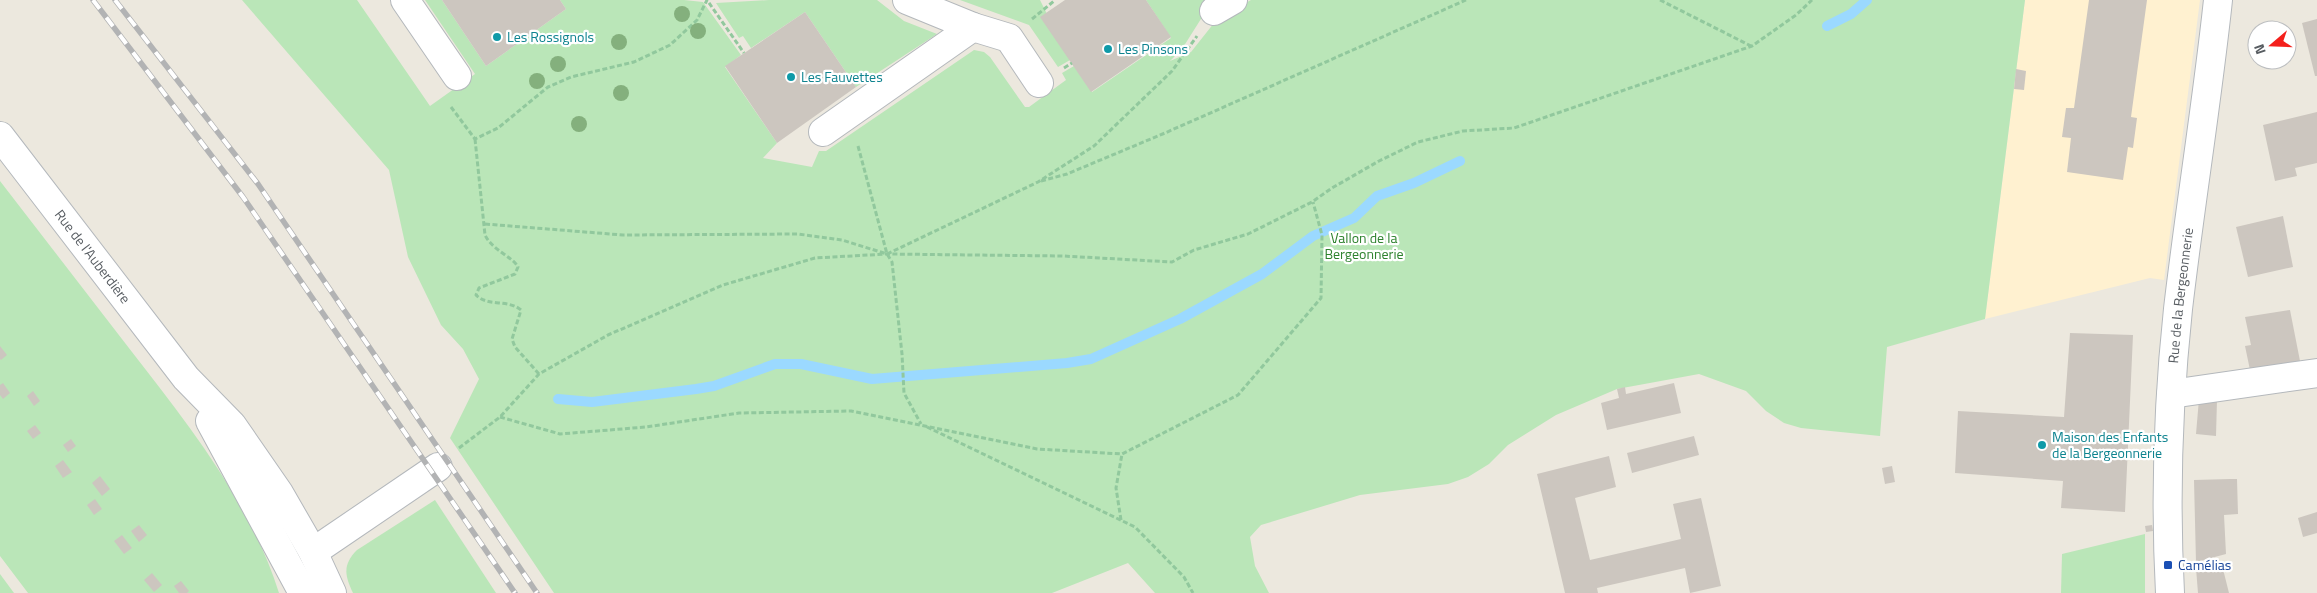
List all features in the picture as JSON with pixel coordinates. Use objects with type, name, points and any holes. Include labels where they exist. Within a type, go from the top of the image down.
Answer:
[{"type":"street","points":[[405,0],[457,76]]},
{"type":"street","points":[[908,0],[973,27],[1009,38],[1039,83]]},
{"type":"street","name":"Rue de la Bergeonnerie","points":[[2170,593],[2167,523],[2171,394],[2178,309],[2204,123],[2218,0]]},
{"type":"street","points":[[823,132],[973,27]]},
{"type":"street","name":"Rue de l'Auberdière","points":[[0,136],[186,378],[232,425],[279,493],[313,552],[332,593]]},
{"type":"street","points":[[2171,394],[2317,373]]},
{"type":"street","name":"Rue de l'Auberdière","points":[[186,378],[303,593]]},
{"type":"street","points":[[313,552],[438,467]]},
{"type":"path","points":[[475,139],[498,128],[548,88],[571,76],[634,62],[670,45],[697,20],[708,0],[744,53]]},
{"type":"path","points":[[1053,0],[1057,6]]},
{"type":"path","points":[[1038,182],[1067,174],[1165,133],[1466,0]]},
{"type":"path","points":[[1660,0],[1752,46]]},
{"type":"path","points":[[438,467],[448,457],[500,417],[540,374],[608,335],[723,285],[814,258],[887,254],[1063,256],[1172,262],[1194,250],[1248,234],[1312,202],[1332,188],[1379,161],[1418,142],[1463,131],[1514,128],[1752,46],[1796,15],[1812,0]]},
{"type":"path","points":[[484,224],[623,235],[798,234],[842,240],[887,254],[1038,182],[1094,146],[1172,71],[1224,5]]},
{"type":"path","points":[[457,76],[448,102],[475,139],[485,234],[488,242],[515,262],[518,267],[515,274],[479,288],[476,295],[481,300],[516,306],[521,310],[512,339],[515,347],[540,374]]},
{"type":"path","points":[[849,114],[887,254],[892,262],[902,354],[904,393],[921,424],[1135,527],[1184,577],[1192,593]]},
{"type":"path","points":[[500,417],[560,434],[646,427],[739,413],[851,411],[1038,448],[1122,454],[1238,395],[1321,298],[1322,235],[1317,211],[1312,202]]},
{"type":"path","points":[[1121,520],[1116,488],[1122,454]]},
{"type":"shaded area","points":[[2025,0],[2200,0],[2164,280],[2150,278],[1985,319]]},
{"type":"green space","name":"Vallon de la Bergeonnerie","points":[[242,0],[357,0],[430,106],[475,74],[425,0],[442,0],[486,66],[566,9],[560,0],[684,0],[703,2],[741,55],[725,67],[777,143],[763,158],[812,167],[819,151],[826,151],[974,50],[984,52],[990,57],[1025,107],[1029,107],[1066,80],[1062,73],[1074,66],[1092,92],[1171,38],[1146,0],[1216,0],[1211,3],[1182,49],[1170,61],[1191,52],[1218,18],[1251,0],[2025,0],[1985,319],[1887,347],[1880,436],[1801,428],[1784,423],[1766,411],[1746,391],[1699,374],[1617,389],[1556,415],[1508,445],[1489,464],[1468,477],[1448,484],[1360,495],[1261,525],[1250,537],[1255,566],[1269,593],[1155,593],[1128,563],[1052,593],[554,593],[450,438],[479,379],[463,349],[441,325],[408,257],[389,170]]},
{"type":"green space","points":[[769,0],[877,0],[904,21],[937,34],[856,87],[805,12],[751,48],[743,36],[739,38],[716,3]]},
{"type":"green space","points":[[960,0],[1040,0],[1070,60],[1058,67],[1029,25]]},
{"type":"green space","points":[[0,181],[175,408],[216,466],[252,528],[267,560],[279,593],[28,593],[0,556]]},
{"type":"green space","points":[[435,500],[496,593],[353,593],[346,571],[352,555]]},
{"type":"green space","points":[[2145,534],[2145,593],[2061,593],[2062,554]]},
{"type":"green space","points":[[0,574],[14,593],[0,593]]},
{"type":"building","name":"Les Rossignols","points":[[442,0],[560,0],[566,9],[486,66]]},
{"type":"building","name":"Les Pinsons","points":[[1065,0],[1146,0],[1171,37],[1091,92],[1040,17]]},
{"type":"building","points":[[2089,0],[2147,0],[2131,117],[2137,118],[2133,148],[2128,147],[2123,180],[2067,172],[2071,138],[2062,137],[2066,108],[2074,108]]},
{"type":"building","name":"Les Fauvettes","points":[[805,12],[856,87],[777,143],[725,66]]},
{"type":"building","points":[[2317,19],[2317,76],[2315,76],[2302,23]]},
{"type":"building","points":[[2016,69],[2026,71],[2024,90],[2014,89]]},
{"type":"building","points":[[2317,112],[2317,163],[2295,168],[2297,176],[2275,181],[2263,125]]},
{"type":"building","points":[[2283,216],[2293,267],[2248,277],[2236,227]]},
{"type":"building","points":[[2290,310],[2300,361],[2250,370],[2245,346],[2251,345],[2245,317]]},
{"type":"building","name":"Maison des Enfants de la Bergeonnerie","points":[[2070,333],[2133,335],[2125,512],[2061,508],[2063,481],[1955,473],[1958,411],[2064,417]]},
{"type":"building","points":[[0,346],[7,355],[1,360],[0,359]]},
{"type":"building","points":[[3,383],[10,393],[3,399],[0,395],[0,385]]},
{"type":"building","points":[[1674,383],[1681,413],[1607,430],[1601,403],[1619,398],[1617,389],[1625,387],[1626,394]]},
{"type":"building","points":[[33,391],[40,401],[34,406],[27,396]]},
{"type":"building","points":[[2199,399],[2217,400],[2216,436],[2196,434]]},
{"type":"building","points":[[35,425],[41,433],[33,439],[27,431]]},
{"type":"building","points":[[1694,436],[1699,455],[1632,473],[1627,453]]},
{"type":"building","points":[[71,439],[76,446],[68,452],[63,445]]},
{"type":"building","points":[[1609,456],[1616,487],[1575,498],[1590,560],[1681,539],[1673,504],[1701,498],[1721,586],[1690,593],[1685,568],[1597,588],[1598,593],[1565,593],[1537,474]]},
{"type":"building","points":[[63,460],[72,472],[63,478],[55,466]]},
{"type":"building","points":[[1892,466],[1895,482],[1885,484],[1882,468]]},
{"type":"building","points":[[100,476],[110,489],[102,496],[92,483]]},
{"type":"building","points":[[2237,479],[2238,514],[2224,515],[2226,554],[2196,562],[2194,480]]},
{"type":"building","points":[[95,499],[102,509],[94,515],[87,505]]},
{"type":"building","points":[[2317,512],[2317,533],[2303,537],[2298,518]]},
{"type":"building","points":[[139,525],[147,535],[139,542],[131,531]]},
{"type":"building","points":[[2152,525],[2153,531],[2146,532],[2145,526]]},
{"type":"building","points":[[122,535],[132,548],[124,554],[114,541]]},
{"type":"building","points":[[2221,561],[2229,593],[2198,593],[2196,568]]},
{"type":"building","points":[[152,573],[162,585],[154,592],[144,580]]},
{"type":"building","points":[[181,581],[189,591],[187,593],[179,593],[174,586]]},
{"type":"waterway","points":[[1827,26],[1851,14],[1867,0]]},
{"type":"waterway","points":[[558,399],[592,402],[696,389],[714,386],[775,364],[801,364],[872,379],[1067,363],[1091,359],[1180,319],[1262,274],[1313,236],[1354,218],[1377,196],[1414,183],[1460,161]]},
{"type":"railway","points":[[93,0],[243,197],[515,593]]},
{"type":"railway","points":[[115,0],[258,184],[537,593]]},
{"type":"place","name":"Les Rossignols","points":[[497,37]]},
{"type":"place","name":"Les Pinsons","points":[[1108,49]]},
{"type":"place","name":"Les Fauvettes","points":[[791,77]]},
{"type":"place","name":"Maison des Enfants de la Bergeonnerie","points":[[2042,445]]},
{"type":"place","name":"Camélias","points":[[2168,565]]}]
